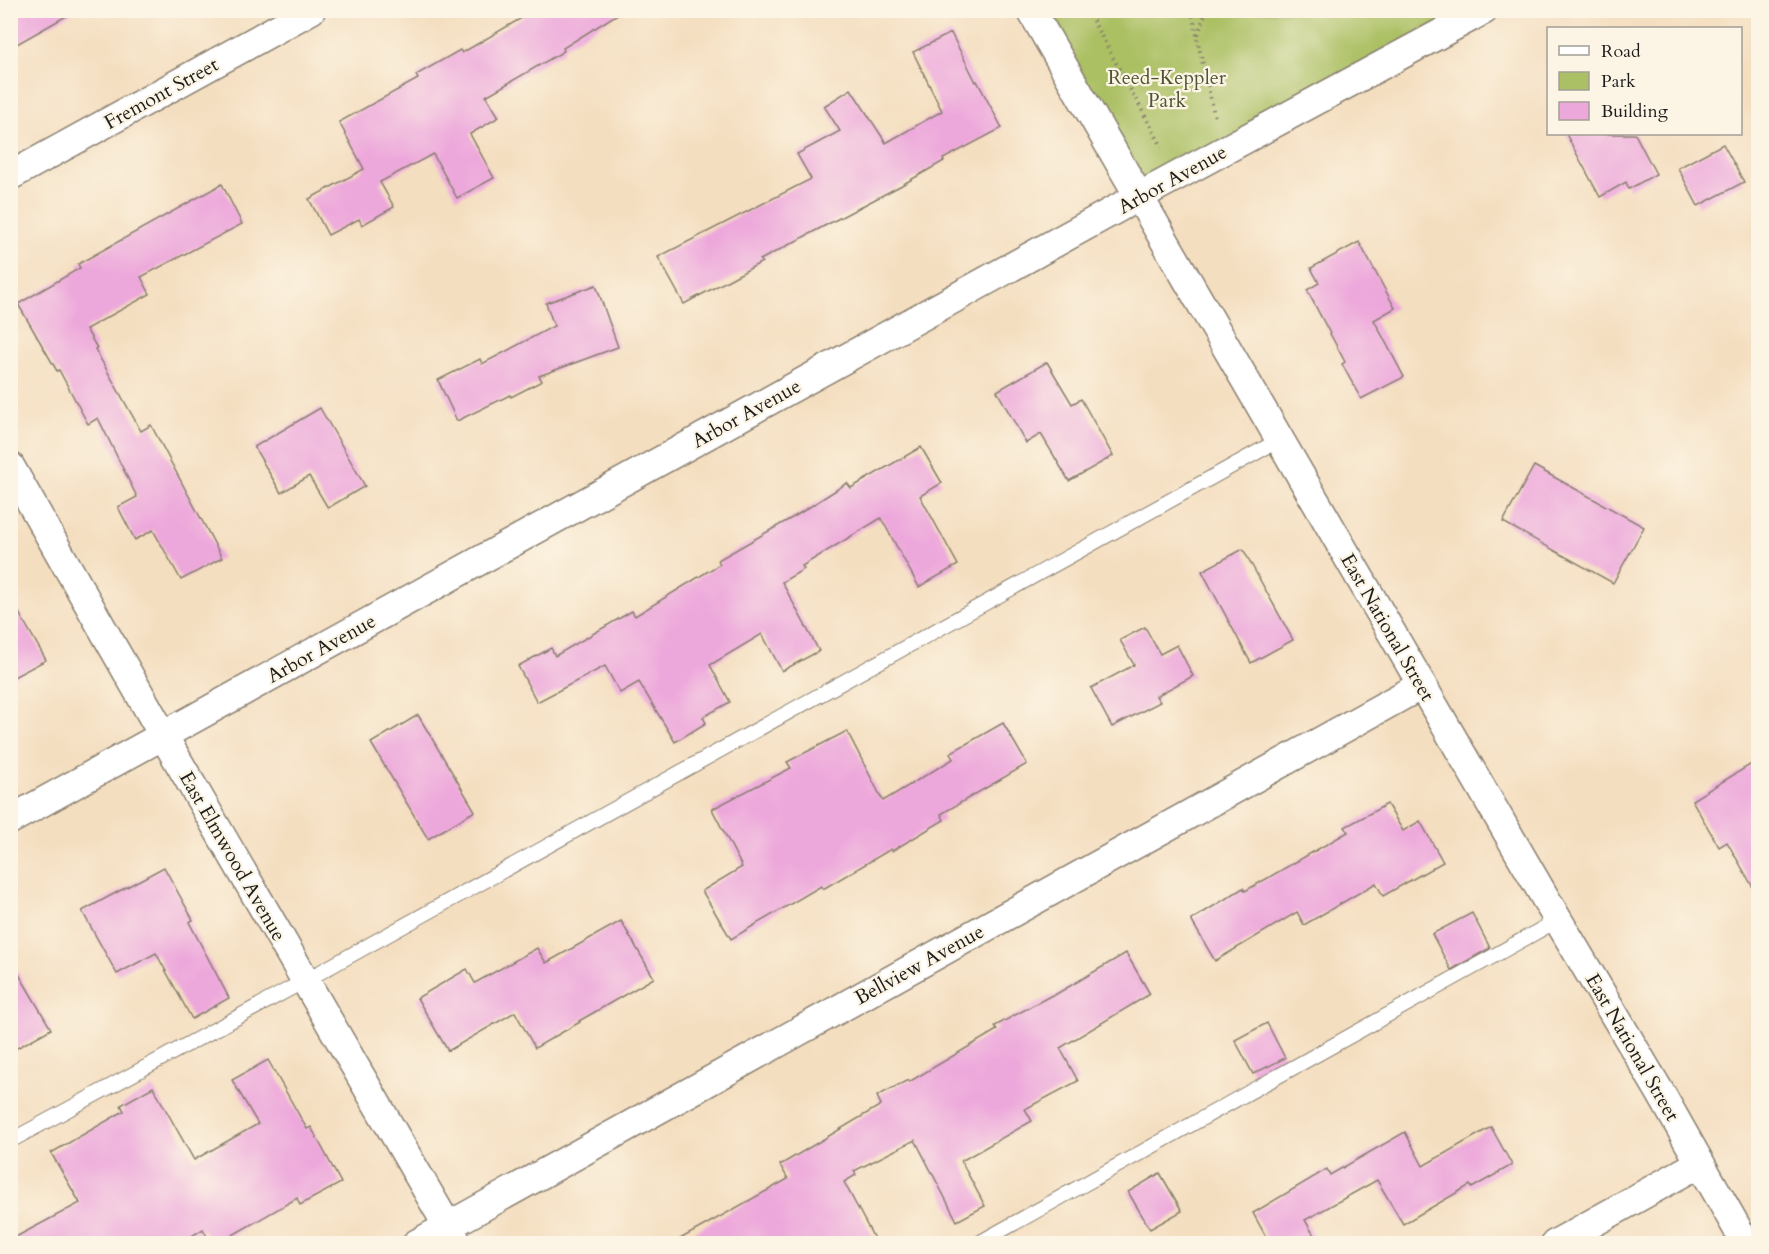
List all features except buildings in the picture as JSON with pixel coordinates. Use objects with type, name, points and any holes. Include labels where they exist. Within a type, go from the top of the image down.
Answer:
[{"type":"street","name":"Fremont Street","points":[[10,176],[311,10]]},
{"type":"street","name":"East National Street","points":[[1031,10],[1746,1244]]},
{"type":"street","name":"Arbor Avenue","points":[[10,820],[1138,197],[1484,10]]},
{"type":"street","name":"East Elmwood Avenue","points":[[10,466],[453,1235]]},
{"type":"street","name":"Bellview Avenue","points":[[416,1244],[453,1235],[1422,685]]},
{"type":"street","points":[[1555,1244],[1700,1163]]},
{"type":"lane","points":[[10,1141],[306,980],[1280,440]]},
{"type":"lane","points":[[977,1244],[1558,920]]},
{"type":"path","points":[[1087,10],[1163,150]]},
{"type":"path","points":[[1192,10],[1216,122],[1226,116]]},
{"type":"path","points":[[1197,38],[1206,10]]},
{"type":"green space","name":"Reed-Keppler Park","points":[[1031,11],[1474,11],[1138,197]]}]
